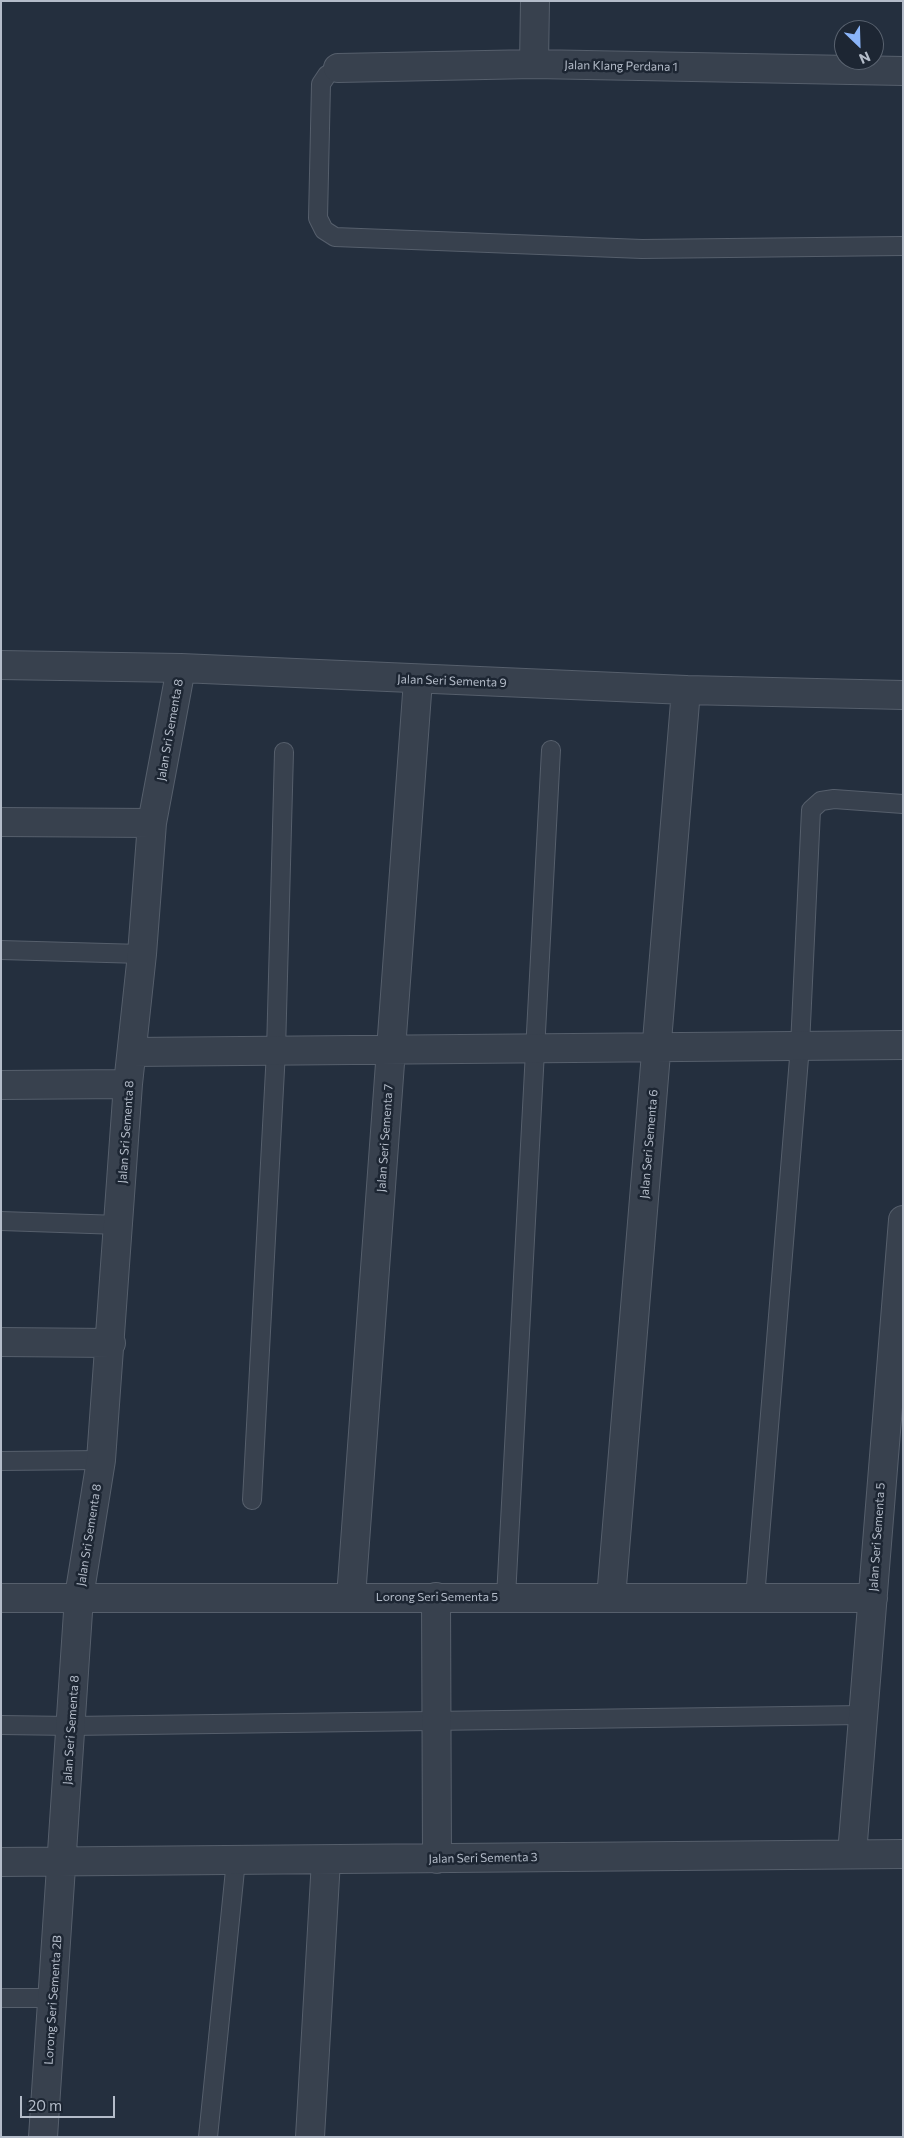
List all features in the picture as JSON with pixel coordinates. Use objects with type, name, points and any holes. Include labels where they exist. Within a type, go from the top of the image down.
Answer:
[{"type":"street","points":[[534,64],[535,1]]},
{"type":"street","name":"Jalan Klang Perdana 1","points":[[338,68],[534,64],[903,71]]},
{"type":"street","name":"Jalan Seri Sementa 9","points":[[1,664],[181,668],[418,680],[686,690],[903,695]]},
{"type":"street","name":"Jalan Sri Sementa 8","points":[[79,1597],[101,1460],[120,1225],[128,1084],[142,954],[152,823],[181,668]]},
{"type":"street","name":"Jalan Seri Sementa 7","points":[[351,1597],[418,680]]},
{"type":"street","name":"Jalan Seri Sementa 6","points":[[611,1598],[686,690]]},
{"type":"street","points":[[1,822],[152,823]]},
{"type":"street","points":[[132,1052],[903,1045]]},
{"type":"street","points":[[1,1085],[128,1084]]},
{"type":"street","name":"Jalan Seri Sementa 5","points":[[852,1854],[873,1598],[895,1414],[903,1220]]},
{"type":"street","points":[[1,1342],[111,1343]]},
{"type":"street","name":"Jalan Seri Sementa 8","points":[[62,1862],[79,1597]]},
{"type":"street","points":[[436,1597],[437,1859]]},
{"type":"street","name":"Lorong Seri Sementa 5","points":[[1,1598],[873,1598]]},
{"type":"street","name":"Jalan Seri Sementa 3","points":[[1,1862],[903,1854]]},
{"type":"street","points":[[310,2137],[326,1860]]},
{"type":"street","name":"Lorong Seri Sementa 2B","points":[[43,2137],[62,1862]]},
{"type":"lane","points":[[338,68],[326,75],[321,84],[318,218],[324,230],[335,237],[642,249],[903,246]]},
{"type":"lane","points":[[506,1597],[537,1048],[551,750]]},
{"type":"lane","points":[[252,1500],[276,1050],[284,752]]},
{"type":"lane","points":[[755,1598],[800,1046],[811,810],[821,801],[834,799],[903,804]]},
{"type":"lane","points":[[1,950],[142,954]]},
{"type":"lane","points":[[1,1221],[120,1225]]},
{"type":"lane","points":[[1,1461],[101,1460]]},
{"type":"lane","points":[[1,1725],[71,1726],[863,1715]]},
{"type":"lane","points":[[208,2137],[236,1860]]},
{"type":"lane","points":[[1,1998],[53,1998]]}]
